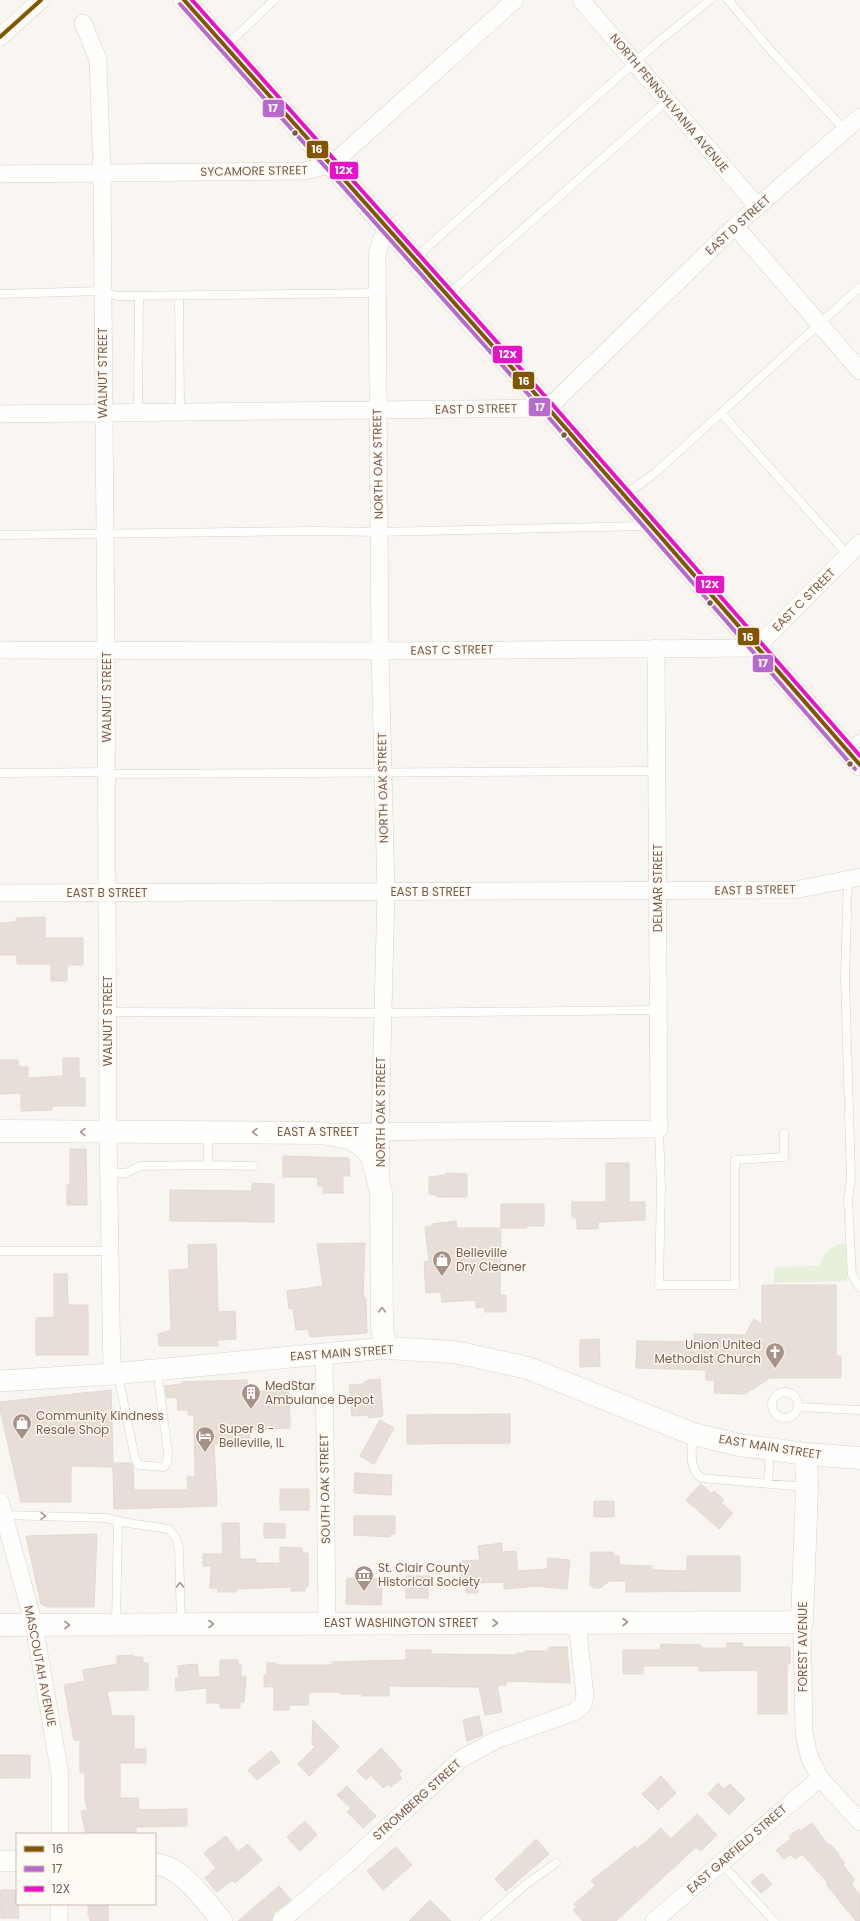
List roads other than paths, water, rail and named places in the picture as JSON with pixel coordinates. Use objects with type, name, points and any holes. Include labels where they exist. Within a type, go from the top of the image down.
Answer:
[{"type":"main road","name":"EAST A STREET","points":[[0,1131],[322,1133]]},
{"type":"main road","points":[[322,1133],[349,1138],[365,1148],[372,1157],[381,1193]]},
{"type":"main road","name":"NORTH OAK STREET","points":[[381,1193],[382,1327],[386,1348]]},
{"type":"main road","name":"EAST MAIN STREET","points":[[386,1348],[455,1352],[528,1368],[693,1434],[740,1445],[806,1454],[860,1458]]},
{"type":"main road","name":"FOREST AVENUE","points":[[802,1622],[807,1487],[806,1454]]},
{"type":"main road","name":"EAST WASHINGTON STREET","points":[[0,1625],[802,1622]]},
{"type":"street","points":[[0,37],[41,0]]},
{"type":"street","points":[[184,0],[548,408],[756,648],[853,743],[860,765]]},
{"type":"street","name":"SYCAMORE STREET","points":[[0,174],[304,172],[331,165],[515,0]]},
{"type":"street","name":"NORTH PENNSYLVANIA AVENUE","points":[[581,0],[758,207]]},
{"type":"street","name":"WALNUT STREET","points":[[83,23],[98,59],[102,174],[108,893],[108,1132],[110,1250],[115,1374]]},
{"type":"street","name":"EAST D STREET","points":[[0,414],[548,408],[735,226],[854,126]]},
{"type":"street","points":[[735,226],[860,371]]},
{"type":"street","name":"NORTH OAK STREET","points":[[381,1193],[380,1132],[386,892],[378,532],[377,256],[381,240],[388,229]]},
{"type":"street","name":"EAST C STREET","points":[[0,650],[756,648],[854,549]]},
{"type":"street","name":"DELMAR STREET","points":[[656,648],[659,1128]]},
{"type":"street","name":"EAST B STREET","points":[[0,893],[658,892],[795,890],[854,878]]},
{"type":"street","name":"EAST A STREET","points":[[322,1133],[659,1128]]},
{"type":"street","name":"EAST MAIN STREET","points":[[0,1381],[115,1374],[386,1348]]},
{"type":"street","name":"SOUTH OAK STREET","points":[[324,1353],[327,1624]]},
{"type":"street","name":"MASCOUTAH AVENUE","points":[[1,1506],[34,1625],[60,1774],[60,1833]]},
{"type":"street","name":"FOREST AVENUE","points":[[802,1622],[804,1733],[809,1756],[820,1778],[860,1822]]},
{"type":"street","name":"STROMBERG STREET","points":[[281,1921],[350,1862],[461,1759],[496,1740],[574,1712],[583,1705],[585,1695],[577,1623]]},
{"type":"street","name":"EAST GARFIELD STREET","points":[[654,1921],[820,1778]]},
{"type":"street","points":[[0,1861],[16,1861]]},
{"type":"street","points":[[156,1864],[164,1864],[191,1883],[222,1921]]},
{"type":"street","points":[[59,1905],[59,1921]]},
{"type":"lane","points":[[225,47],[274,0]]},
{"type":"lane","points":[[414,259],[653,46],[710,0]]},
{"type":"lane","points":[[728,0],[773,53],[854,126]]},
{"type":"lane","points":[[447,296],[667,101]]},
{"type":"lane","points":[[624,496],[655,472],[860,287]]},
{"type":"lane","points":[[0,294],[102,291],[117,296],[377,293]]},
{"type":"lane","points":[[138,413],[139,296]]},
{"type":"lane","points":[[179,296],[180,412]]},
{"type":"lane","points":[[721,413],[854,549]]},
{"type":"lane","points":[[0,535],[316,530],[378,532],[650,526]]},
{"type":"lane","points":[[0,773],[657,770]]},
{"type":"lane","points":[[854,878],[845,977],[851,1179],[848,1200],[852,1275],[860,1288]]},
{"type":"lane","points":[[108,1012],[658,1010]]},
{"type":"lane","points":[[659,1128],[661,1187],[658,1285],[735,1285],[735,1160],[784,1157],[784,1133]]},
{"type":"lane","points":[[208,1132],[208,1165]]},
{"type":"lane","points":[[109,1173],[126,1173],[140,1166],[253,1166]]},
{"type":"lane","points":[[0,1251],[110,1250]]},
{"type":"lane","points":[[115,1374],[135,1458],[139,1465],[164,1467],[167,1462],[168,1453],[157,1370]]},
{"type":"lane","points":[[798,1407],[860,1410]]},
{"type":"lane","points":[[693,1434],[691,1461],[696,1474],[701,1478],[807,1487]]},
{"type":"lane","points":[[768,1484],[771,1449]]},
{"type":"lane","points":[[1,1506],[106,1518],[169,1529],[176,1538],[179,1548],[181,1624]]},
{"type":"lane","points":[[116,1624],[118,1521]]},
{"type":"lane","points":[[484,1921],[525,1885],[556,1863]]},
{"type":"lane","points":[[721,1863],[774,1921]]},
{"type":"place","name":"Belleville Dry Cleaner","points":[[442,1277]]},
{"type":"place","name":"Union United Methodist Church","points":[[775,1369]]},
{"type":"place","name":"MedStar Ambulance Depot","points":[[251,1410]]},
{"type":"place","name":"Community Kindness Resale Shop","points":[[22,1440]]},
{"type":"place","name":"Super 8 - Belleville, IL","points":[[205,1453]]},
{"type":"place","name":"St. Clair County Historical Society","points":[[364,1592]]}]
